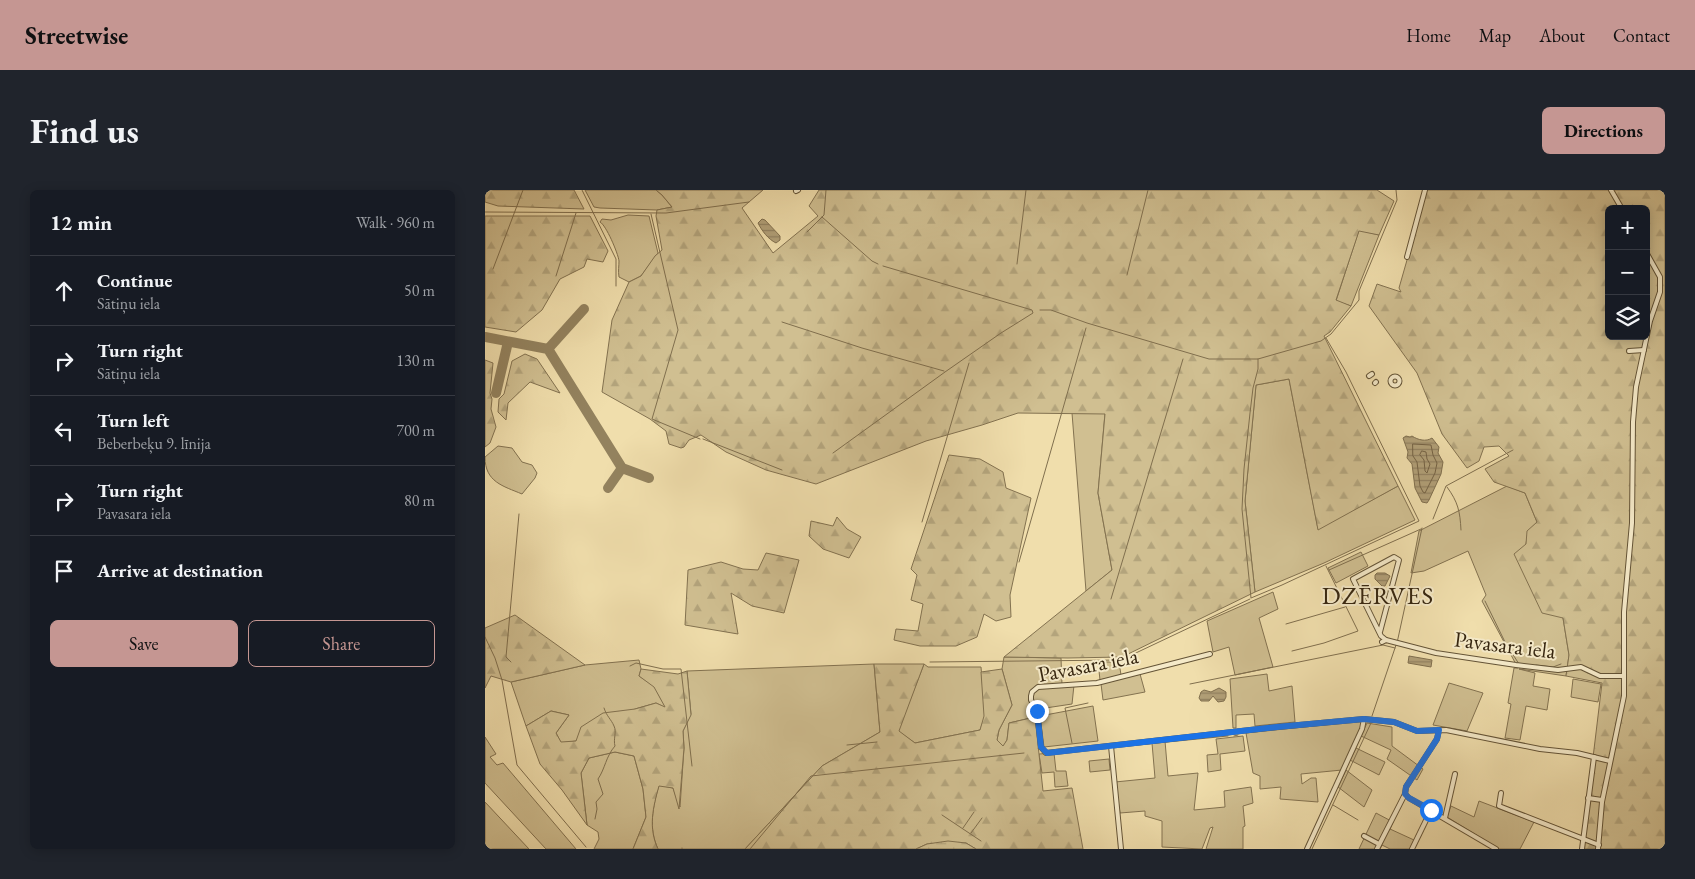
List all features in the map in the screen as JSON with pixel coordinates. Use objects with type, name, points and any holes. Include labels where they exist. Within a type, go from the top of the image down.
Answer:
[{"type":"street","points":[[1407,257],[1425,190]]},
{"type":"street","points":[[1611,190],[1620,205]]},
{"type":"street","points":[[1501,792],[1499,806],[1599,847],[1602,800],[1624,696],[1624,612],[1632,523],[1633,422],[1636,387],[1650,321],[1660,292],[1660,277],[1650,259]]},
{"type":"street","points":[[1629,351],[1644,350]]},
{"type":"street","points":[[1394,558],[1399,560],[1380,634],[1353,579],[1394,558]]},
{"type":"street","name":"Pavasara iela","points":[[1380,634],[1384,641],[1436,653],[1558,670],[1581,667],[1600,676],[1623,676]]},
{"type":"street","name":"Pavasara iela","points":[[1111,746],[1047,753],[1043,751],[1037,711],[1031,700],[1035,689],[1052,685],[1097,683],[1210,654]]},
{"type":"street","points":[[1121,849],[1111,746],[1364,719],[1394,722],[1417,731],[1446,730],[1540,749],[1577,753],[1610,761]]},
{"type":"street","points":[[1307,849],[1362,728],[1364,719]]},
{"type":"street","points":[[1377,849],[1405,794],[1406,787],[1437,739],[1439,730]]},
{"type":"street","points":[[1582,849],[1593,757]]},
{"type":"street","points":[[1445,818],[1455,774]]},
{"type":"street","points":[[1405,794],[1496,849]]},
{"type":"street","points":[[1588,798],[1602,800]]},
{"type":"street","points":[[1412,849],[1431,810]]},
{"type":"street","points":[[1363,836],[1379,844]]},
{"type":"green space","points":[[485,190],[574,190],[584,209],[498,206],[485,202]]},
{"type":"green space","points":[[585,190],[656,190],[672,207],[657,210],[594,207]]},
{"type":"green space","points":[[656,190],[763,190],[742,208],[773,253],[818,216],[809,206],[819,190],[1377,190],[1394,201],[1379,235],[1359,231],[1336,300],[1351,306],[1330,332],[1324,336],[1398,486],[1318,530],[1289,379],[1256,385],[1245,501],[1255,592],[1122,657],[1004,657],[1112,570],[1098,493],[1105,414],[1018,413],[926,441],[816,484],[766,470],[726,452],[701,435],[689,440],[681,448],[669,444],[666,431],[650,419],[602,392],[612,320],[629,282],[641,276],[655,256],[662,250],[656,216],[657,210],[672,207]]},
{"type":"green space","points":[[1427,190],[1665,190],[1665,849],[1582,849],[1602,683],[1566,676],[1569,655],[1563,618],[1542,613],[1514,554],[1526,544],[1527,531],[1537,522],[1525,493],[1494,482],[1485,469],[1509,456],[1499,446],[1484,447],[1479,461],[1467,468],[1442,434],[1417,373],[1369,306],[1377,284],[1401,292],[1399,288]]},
{"type":"green space","points":[[628,215],[649,216],[658,253],[641,276],[629,282],[619,277],[619,261],[616,252],[600,222],[602,219],[611,220]]},
{"type":"green space","points":[[485,216],[590,216],[608,251],[603,262],[587,259],[584,267],[560,279],[542,310],[516,332],[485,327]]},
{"type":"green space","points":[[1359,230],[1379,235],[1351,306],[1336,301]]},
{"type":"green space","points":[[525,354],[537,359],[560,393],[530,382],[508,403],[506,420],[498,412],[499,399],[504,394],[512,361]]},
{"type":"green space","points":[[485,360],[493,363],[490,393],[492,399],[491,409],[496,427],[490,443],[485,447]]},
{"type":"green space","points":[[1289,379],[1318,529],[1398,486],[1415,520],[1324,563],[1255,592],[1245,501],[1256,385]]},
{"type":"green space","points":[[1072,413],[1105,413],[1098,493],[1112,570],[1086,591]]},
{"type":"green space","points":[[498,446],[512,448],[522,462],[532,465],[537,473],[522,494],[496,482],[488,472],[485,457]]},
{"type":"green space","points":[[949,455],[980,459],[1003,472],[1006,488],[1031,498],[1010,595],[1011,617],[996,621],[984,614],[977,637],[956,646],[920,646],[894,640],[896,629],[918,631],[923,604],[911,600],[917,575],[911,569]]},
{"type":"green space","points":[[1507,486],[1525,493],[1537,522],[1528,531],[1526,544],[1563,618],[1569,655],[1566,676],[1519,669],[1535,673],[1533,686],[1550,689],[1547,710],[1526,706],[1520,740],[1505,738],[1511,704],[1508,703],[1514,668],[1518,668],[1482,601],[1486,595],[1468,551],[1424,571],[1411,573],[1419,531]]},
{"type":"green space","points":[[837,517],[847,529],[861,537],[849,558],[823,549],[809,536],[811,521],[833,526]]},
{"type":"green space","points":[[1361,552],[1368,566],[1336,583],[1328,568]]},
{"type":"green space","points":[[766,553],[799,560],[784,613],[752,606],[731,593],[738,634],[685,625],[688,570],[721,562],[743,569],[758,570]]},
{"type":"green space","points":[[1273,592],[1278,609],[1259,618],[1273,667],[1235,675],[1229,647],[1213,652],[1207,621]]},
{"type":"green space","points":[[515,615],[585,665],[511,682],[491,676],[485,688],[485,628]]},
{"type":"green space","points":[[1004,657],[1061,658],[1062,685],[1074,685],[1072,704],[1039,709],[1035,717],[1009,723],[1007,740],[1003,747],[997,740],[999,730],[1012,705],[1002,669]]},
{"type":"green space","points":[[639,660],[641,669],[639,676],[654,686],[666,708],[656,703],[635,709],[576,741],[561,743],[556,733],[569,715],[551,711],[526,726],[511,682],[585,665]]},
{"type":"green space","points":[[1098,662],[1119,662],[1121,675],[1100,680]]},
{"type":"green space","points":[[874,664],[880,732],[822,766],[745,849],[658,849],[652,825],[653,809],[659,785],[673,788],[680,807],[684,748],[683,731],[691,714],[687,671]]},
{"type":"green space","points":[[874,664],[924,664],[899,731],[915,743],[980,730],[984,716],[981,672],[1002,669],[1012,705],[999,730],[997,740],[1003,746],[1007,740],[1009,723],[1035,717],[1043,791],[1072,788],[1083,849],[976,849],[966,843],[927,844],[916,849],[745,849],[822,766],[880,732]]},
{"type":"green space","points":[[924,664],[928,667],[981,667],[985,716],[980,730],[915,743],[898,731]]},
{"type":"green space","points":[[641,669],[678,674],[687,671],[691,715],[683,731],[684,748],[679,809],[673,788],[659,786],[653,810],[652,825],[658,849],[633,849],[646,817],[643,789],[634,756],[615,752],[589,758],[581,773],[587,825],[562,790],[540,764],[526,726],[551,711],[569,715],[556,733],[561,742],[576,741],[581,727],[603,713],[635,709],[656,703],[665,707],[654,687],[639,676]]},
{"type":"green space","points":[[1140,674],[1145,692],[1103,700],[1101,684]]},
{"type":"green space","points":[[1267,674],[1269,691],[1292,686],[1295,722],[1255,726],[1254,714],[1236,715],[1236,728],[1233,728],[1230,679]]},
{"type":"green space","points":[[1573,679],[1601,684],[1598,702],[1571,697]]},
{"type":"green space","points":[[1449,683],[1483,693],[1467,731],[1433,725]]},
{"type":"green space","points":[[1093,706],[1098,741],[1044,747],[1040,716]]},
{"type":"green space","points":[[1362,721],[1362,726],[1342,770],[1301,774],[1302,784],[1311,778],[1316,778],[1318,802],[1280,799],[1281,787],[1260,789],[1260,776],[1253,773],[1246,733]]},
{"type":"green space","points":[[1367,723],[1392,727],[1392,746],[1423,769],[1417,780],[1387,759],[1391,750],[1361,736]]},
{"type":"green space","points":[[1243,736],[1245,751],[1220,754],[1221,770],[1208,772],[1207,755],[1218,754],[1216,739]]},
{"type":"green space","points":[[485,737],[496,754],[490,757],[497,765],[503,763],[576,849],[546,849],[485,783]]},
{"type":"green space","points":[[1165,741],[1168,776],[1198,773],[1194,810],[1225,807],[1224,791],[1251,787],[1253,803],[1243,806],[1245,826],[1243,827],[1243,849],[1206,849],[1213,827],[1210,828],[1202,849],[1162,847],[1162,821],[1145,816],[1145,811],[1120,813],[1115,782],[1155,778],[1152,743]]},
{"type":"green space","points":[[1356,748],[1385,762],[1379,775],[1350,760]]},
{"type":"green space","points":[[615,752],[634,756],[643,789],[646,817],[633,849],[594,849],[599,839],[598,832],[587,825],[581,773],[589,758]]},
{"type":"green space","points":[[1054,753],[1056,771],[1066,771],[1068,786],[1055,787],[1054,772],[1042,773],[1039,754]]},
{"type":"green space","points":[[1109,759],[1110,770],[1090,772],[1089,761]]},
{"type":"green space","points":[[1346,770],[1372,790],[1364,807],[1338,787]]},
{"type":"green space","points":[[1479,801],[1534,822],[1520,849],[1499,849],[1447,817],[1451,806],[1474,817]]},
{"type":"green space","points":[[485,802],[529,849],[485,849]]},
{"type":"green space","points":[[1376,813],[1393,822],[1390,829],[1414,840],[1410,849],[1390,849],[1382,845],[1380,849],[1359,849]]},
{"type":"green space","points":[[948,841],[966,843],[976,849],[916,849],[927,844]]},
{"type":"water","points":[[762,219],[780,236],[780,240],[776,243],[763,232],[758,223]]},
{"type":"water","points":[[1406,436],[1422,440],[1432,438],[1439,447],[1438,453],[1443,462],[1441,474],[1427,503],[1422,502],[1415,488],[1412,464],[1407,458],[1408,452],[1403,438]]},
{"type":"water","points":[[1377,573],[1385,573],[1390,576],[1385,586],[1382,586],[1375,579]]},
{"type":"water","points":[[1409,656],[1432,660],[1431,667],[1408,663]]},
{"type":"water","points":[[1219,688],[1226,692],[1224,701],[1218,702],[1213,696],[1209,701],[1201,701],[1199,698],[1204,690],[1211,692]]},
{"type":"waterway","points":[[493,269],[523,190]]},
{"type":"waterway","points":[[582,190],[616,259],[616,286]]},
{"type":"waterway","points":[[807,232],[824,215],[826,190]]},
{"type":"waterway","points":[[1017,264],[1026,190]]},
{"type":"waterway","points":[[1127,275],[1148,190]]},
{"type":"waterway","points":[[1040,310],[1051,310],[1087,323],[1209,359],[1258,359],[1321,341],[1331,334],[1359,300],[1359,291],[1397,200],[1396,190]]},
{"type":"waterway","points":[[485,212],[666,213],[749,202]]},
{"type":"waterway","points":[[556,276],[576,213]]},
{"type":"waterway","points":[[651,214],[678,330],[652,419],[700,439]]},
{"type":"waterway","points":[[822,217],[872,261],[878,264]]},
{"type":"waterway","points":[[833,453],[945,372],[1033,313],[1032,310],[883,266]]},
{"type":"waterway","points":[[782,322],[862,348],[944,371]]},
{"type":"waterway","points":[[1019,562],[1086,328]]},
{"type":"waterway","points":[[1258,359],[1244,469],[1242,509],[1251,598],[1419,521],[1346,372],[1326,338]]},
{"type":"waterway","points":[[1111,599],[1183,359]]},
{"type":"waterway","points":[[922,522],[969,363]]},
{"type":"waterway","points":[[703,439],[782,470]]},
{"type":"waterway","points":[[1433,519],[1446,486],[1513,450]]},
{"type":"waterway","points":[[1447,487],[1458,507],[1461,530]]},
{"type":"waterway","points":[[511,662],[506,657],[519,514]]},
{"type":"waterway","points":[[1397,643],[1422,528]]},
{"type":"waterway","points":[[1329,570],[1421,529]]},
{"type":"waterway","points":[[1292,651],[1324,643],[1358,631],[1326,566]]},
{"type":"waterway","points":[[930,662],[1121,660],[1250,599]]},
{"type":"waterway","points":[[1485,601],[1505,642],[1519,664]]},
{"type":"waterway","points":[[1286,624],[1345,607]]},
{"type":"waterway","points":[[485,637],[495,658],[502,680],[517,765],[586,847]]},
{"type":"waterway","points":[[1190,684],[1383,645],[1395,648]]},
{"type":"waterway","points":[[1372,716],[1396,645]]},
{"type":"waterway","points":[[630,666],[636,663],[663,669],[681,669],[692,766]]},
{"type":"waterway","points":[[1536,665],[1553,667],[1561,664]]},
{"type":"waterway","points":[[1072,743],[1065,708],[1088,703]]},
{"type":"waterway","points":[[595,819],[596,802],[603,794],[598,779],[615,746],[615,728],[604,708]]},
{"type":"waterway","points":[[1312,849],[1371,723]]},
{"type":"waterway","points":[[1234,736],[1238,735]]},
{"type":"waterway","points":[[1117,747],[1228,736]]},
{"type":"waterway","points":[[847,745],[877,742]]},
{"type":"waterway","points":[[750,849],[811,776],[1024,753]]},
{"type":"waterway","points":[[1333,805],[1358,820]]},
{"type":"waterway","points":[[963,828],[974,812]]},
{"type":"waterway","points":[[942,815],[981,841]]},
{"type":"waterway","points":[[971,833],[982,818]]},
{"type":"taxiway","points":[[548,349],[584,309]]},
{"type":"taxiway","points":[[485,337],[548,349],[622,468],[649,478]]},
{"type":"taxiway","points":[[496,393],[508,342]]},
{"type":"taxiway","points":[[608,488],[622,468]]},
{"type":"district","name":"DZĒRVES","points":[[1378,595]]},
{"type":"route","points":[[1037,711],[1041,747],[1047,753],[1364,719],[1394,722],[1417,731],[1439,730],[1437,739],[1406,787],[1405,794],[1431,810]]}]
